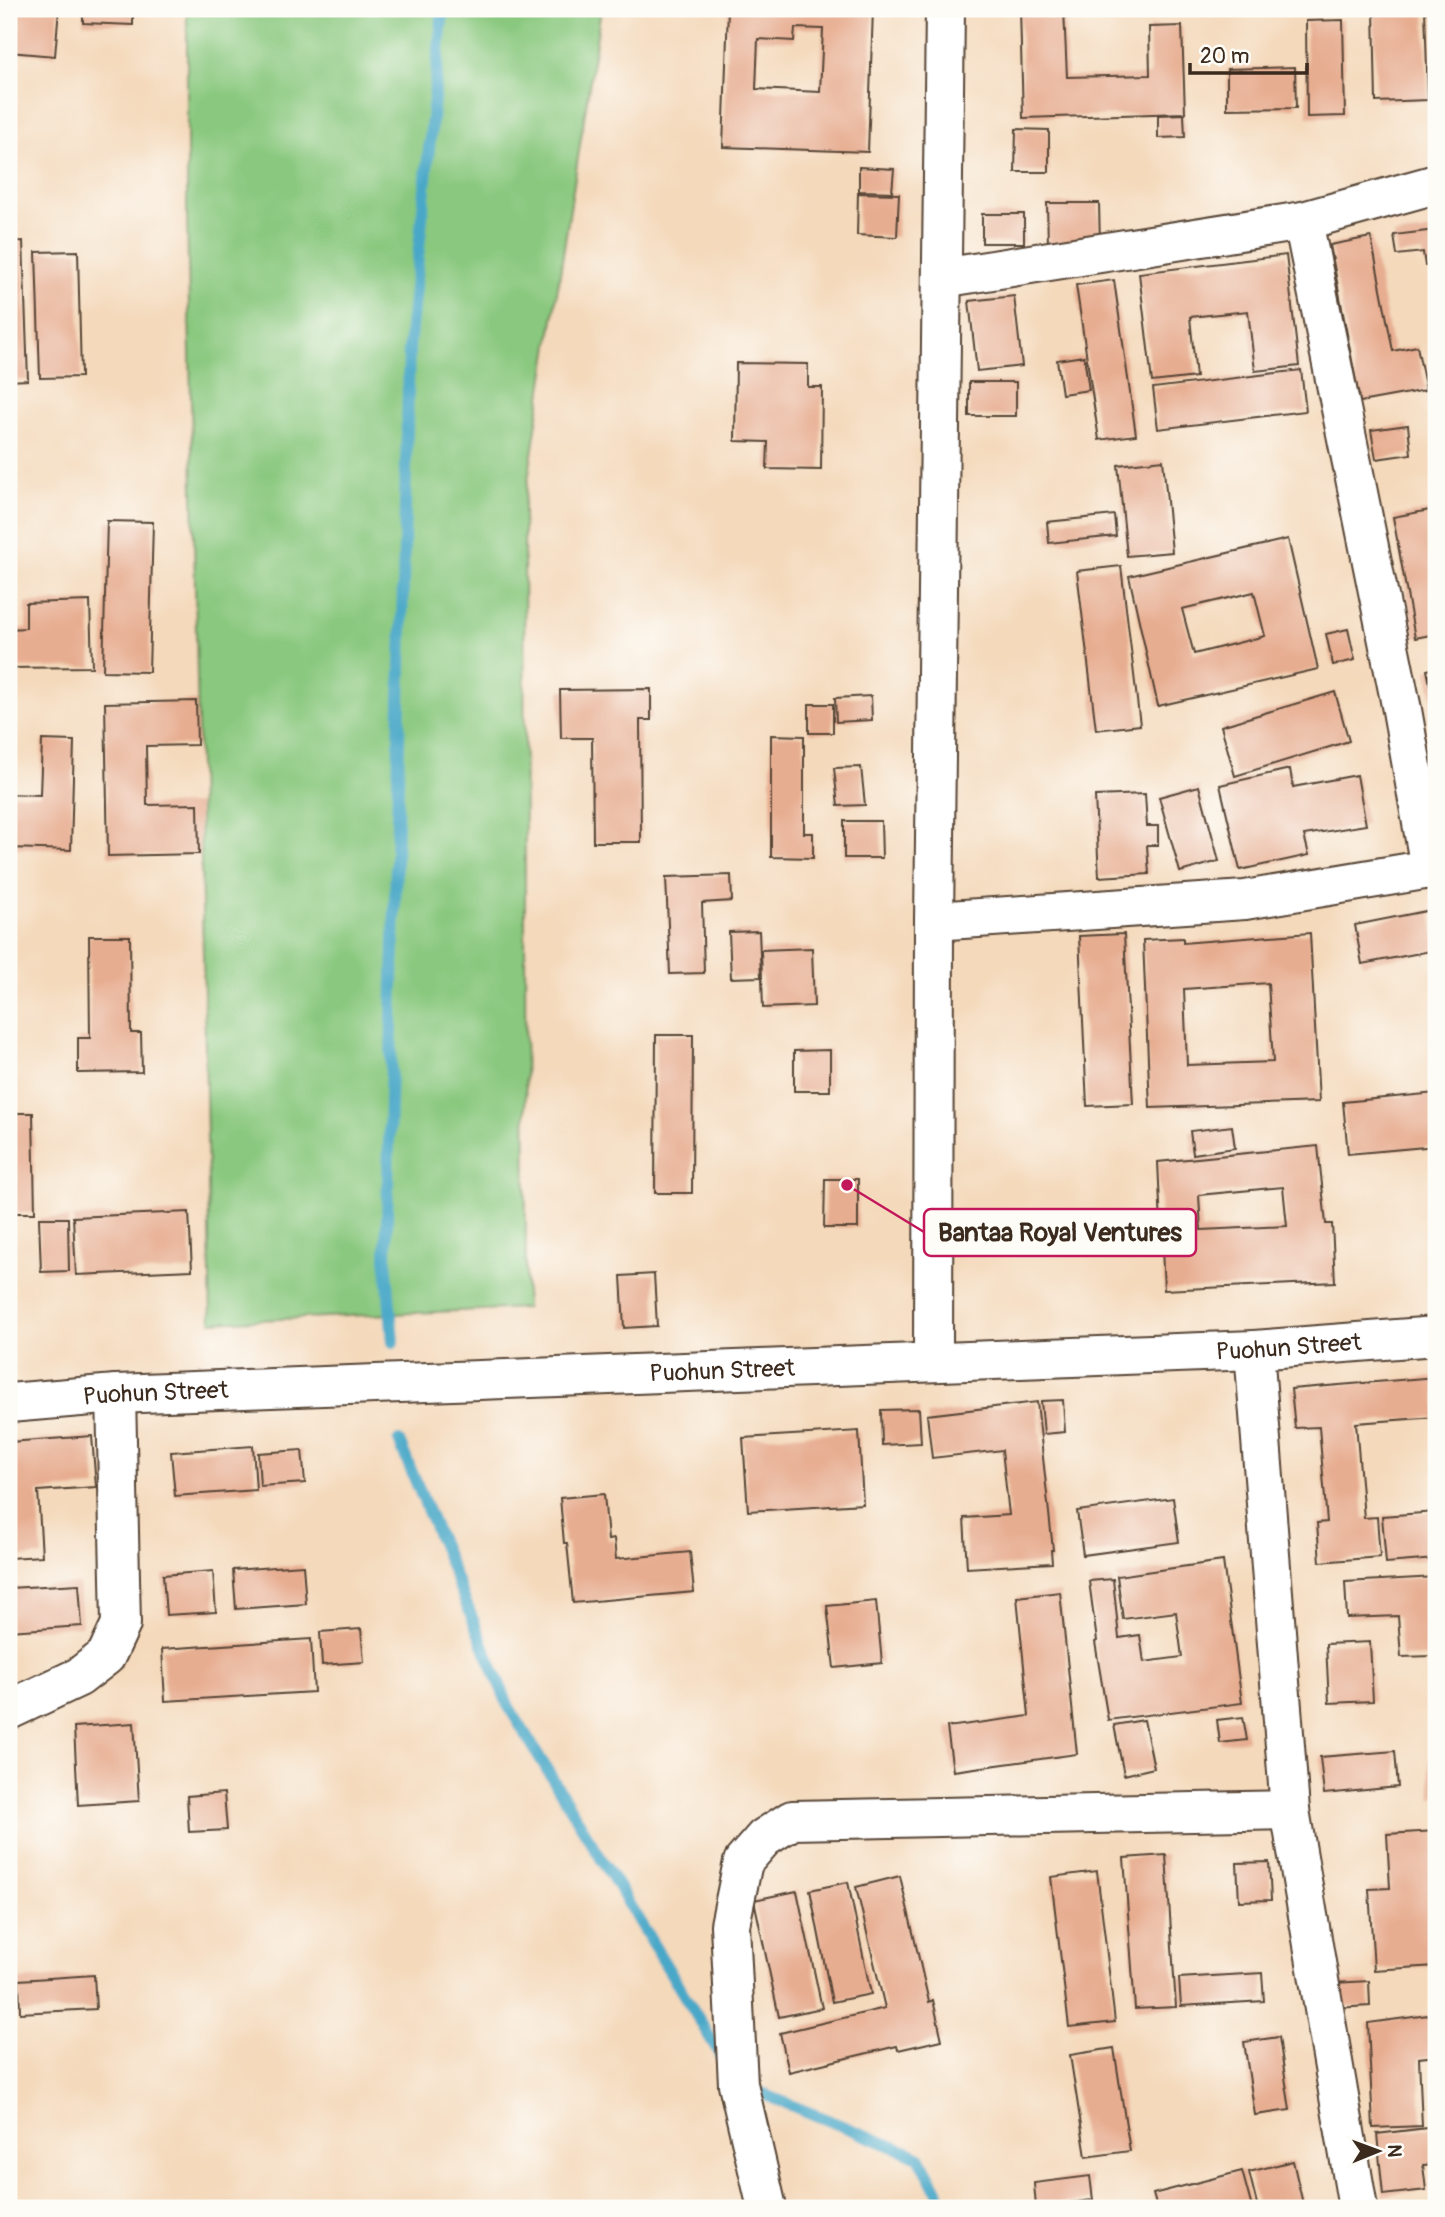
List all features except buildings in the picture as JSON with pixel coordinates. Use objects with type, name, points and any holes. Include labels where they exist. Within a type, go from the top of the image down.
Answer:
[{"type":"street","points":[[933,1361],[934,921],[945,9]]},
{"type":"street","points":[[942,278],[1303,222],[1436,184]]},
{"type":"street","points":[[934,921],[1245,900],[1433,868],[1303,222]]},
{"type":"street","name":"Puohun Street","points":[[9,1403],[116,1394],[1254,1350],[1436,1336]]},
{"type":"street","points":[[1254,1350],[1290,1810],[1358,2208]]},
{"type":"street","points":[[9,1710],[79,1676],[106,1656],[121,1624],[116,1394]]},
{"type":"street","points":[[767,2208],[738,2084],[730,1925],[743,1862],[764,1838],[792,1820],[1290,1810]]},
{"type":"green space","points":[[187,9],[601,9],[524,506],[526,1308],[211,1322],[187,217]]},
{"type":"waterway","points":[[393,1342],[386,1259],[409,348],[443,9]]},
{"type":"waterway","points":[[399,1441],[509,1707],[726,2064]]},
{"type":"waterway","points":[[746,2087],[919,2157],[947,2208]]},
{"type":"place","name":"Bantaa Royal Ventures","points":[[847,1185]]}]
